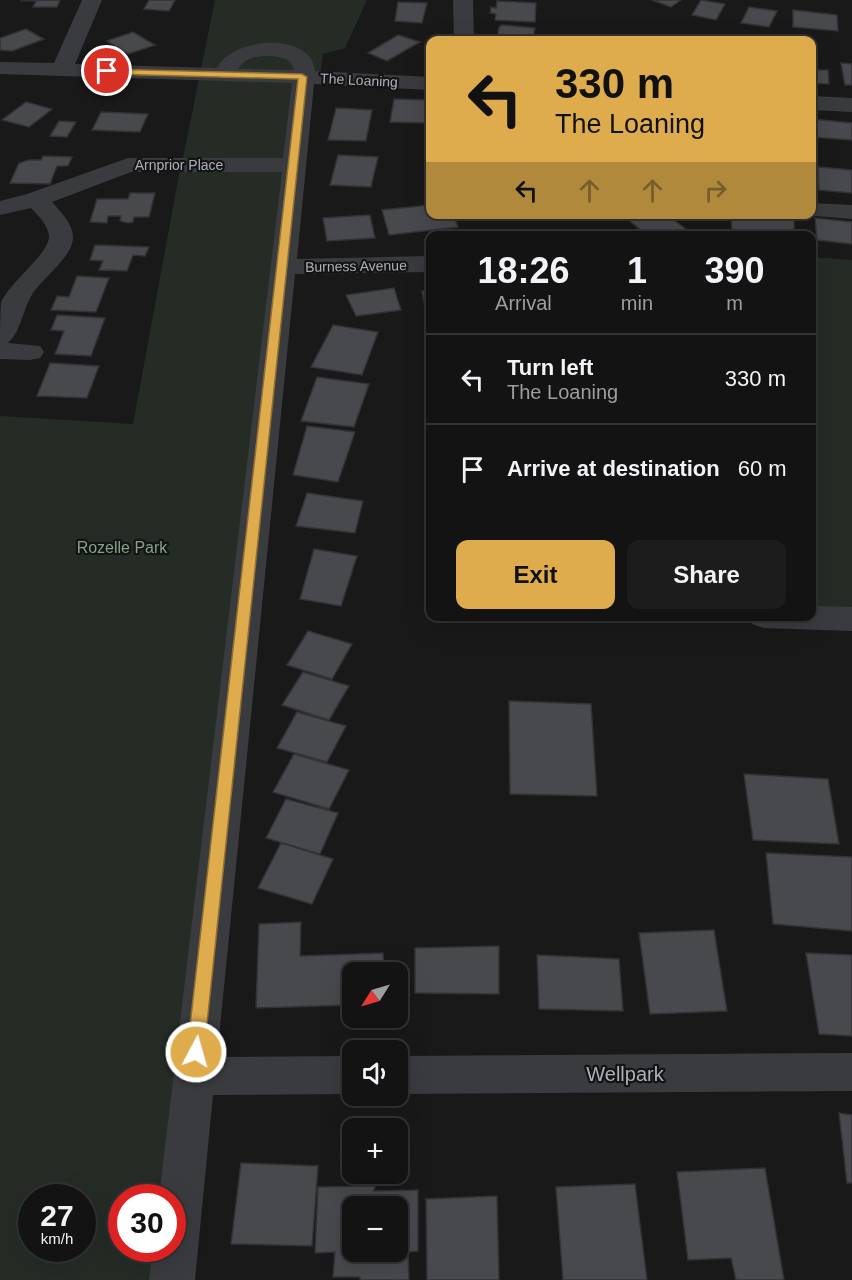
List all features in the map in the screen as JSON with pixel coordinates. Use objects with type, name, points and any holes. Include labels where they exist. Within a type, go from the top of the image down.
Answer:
[{"type":"street","points":[[62,70],[92,0]]},
{"type":"street","points":[[463,0],[464,36]]},
{"type":"street","name":"The Loaning","points":[[0,68],[426,83]]},
{"type":"street","name":"Burness Avenue","points":[[172,1280],[302,77]]},
{"type":"street","points":[[816,103],[852,105]]},
{"type":"street","name":"Arnprior Place","points":[[0,208],[36,199],[128,165],[293,165]]},
{"type":"street","points":[[0,337],[18,295],[49,262],[60,243],[62,234],[59,224],[36,199]]},
{"type":"street","points":[[816,210],[852,212]]},
{"type":"street","name":"Burness Avenue","points":[[282,267],[426,264]]},
{"type":"street","points":[[0,351],[30,352]]},
{"type":"street","points":[[816,618],[852,620]]},
{"type":"street","name":"Wellpark","points":[[408,1075],[852,1072]]},
{"type":"street","points":[[193,1076],[342,1075]]},
{"type":"green space","points":[[215,0],[367,0],[345,48],[323,54],[320,78],[302,77],[291,165],[182,163]]},
{"type":"green space","name":"Rozelle Park","points":[[181,164],[290,166],[170,1184],[108,1184],[108,1262],[160,1262],[158,1280],[0,1280],[0,416],[133,424]]},
{"type":"green space","points":[[816,257],[852,260],[852,619],[816,616]]},
{"type":"building","points":[[60,0],[57,7],[33,7],[36,1],[20,1]]},
{"type":"building","points":[[149,0],[175,0],[169,11],[144,9]]},
{"type":"building","points":[[652,0],[681,0],[671,7]]},
{"type":"building","points":[[701,0],[725,4],[716,20],[692,15]]},
{"type":"building","points":[[497,1],[536,3],[535,22],[495,20],[496,14],[490,13],[491,7],[496,8]]},
{"type":"building","points":[[398,2],[427,3],[422,23],[395,21]]},
{"type":"building","points":[[749,7],[777,11],[769,27],[741,23]]},
{"type":"building","points":[[793,10],[837,15],[838,31],[793,27]]},
{"type":"building","points":[[502,25],[535,28],[533,36],[498,36],[499,27]]},
{"type":"building","points":[[26,29],[44,39],[12,51],[0,50],[0,38]]},
{"type":"building","points":[[133,32],[155,45],[128,54],[107,41]]},
{"type":"building","points":[[398,35],[420,42],[387,61],[368,53]]},
{"type":"building","points":[[841,63],[852,64],[852,85],[845,85]]},
{"type":"building","points":[[816,70],[828,70],[829,84],[816,83]]},
{"type":"building","points":[[394,99],[426,100],[426,123],[390,122]]},
{"type":"building","points":[[26,102],[52,109],[29,127],[2,120]]},
{"type":"building","points":[[336,108],[372,110],[366,141],[328,140]]},
{"type":"building","points":[[101,112],[148,114],[140,132],[92,130]]},
{"type":"building","points":[[816,119],[852,123],[852,140],[816,137]]},
{"type":"building","points":[[59,121],[76,122],[67,137],[50,136]]},
{"type":"building","points":[[338,155],[378,157],[371,187],[330,185]]},
{"type":"building","points":[[43,156],[72,157],[68,166],[57,166],[50,184],[10,183],[19,163],[41,160]]},
{"type":"building","points":[[818,167],[852,170],[852,193],[819,190]]},
{"type":"building","points":[[130,193],[155,193],[149,217],[134,217],[133,222],[128,223],[120,221],[121,216],[108,216],[107,223],[90,222],[97,199],[128,199]]},
{"type":"building","points":[[426,205],[426,219],[455,219],[458,227],[389,235],[382,210]]},
{"type":"building","points":[[370,215],[375,238],[327,241],[323,218]]},
{"type":"building","points":[[816,218],[852,222],[852,244],[817,240]]},
{"type":"building","points":[[673,219],[688,231],[642,231],[628,220]]},
{"type":"building","points":[[731,219],[794,219],[794,231],[732,231]]},
{"type":"building","points":[[95,245],[149,247],[145,256],[133,255],[127,271],[99,270],[103,261],[90,260]]},
{"type":"building","points":[[77,276],[109,278],[96,312],[51,310],[57,296],[69,297]]},
{"type":"building","points":[[394,288],[401,310],[356,316],[346,295]]},
{"type":"building","points":[[422,291],[426,291],[426,311]]},
{"type":"building","points":[[57,315],[105,318],[91,356],[55,354],[64,331],[51,330]]},
{"type":"building","points":[[333,325],[378,332],[362,375],[311,367]]},
{"type":"building","points":[[50,363],[99,366],[87,398],[37,396]]},
{"type":"building","points":[[317,377],[369,384],[354,427],[301,421]]},
{"type":"building","points":[[307,426],[355,432],[338,482],[293,475]]},
{"type":"building","points":[[307,493],[363,501],[355,533],[296,526]]},
{"type":"building","points":[[314,549],[357,556],[341,606],[300,599]]},
{"type":"building","points":[[308,631],[352,644],[332,679],[287,665]]},
{"type":"building","points":[[303,672],[349,686],[329,720],[282,705]]},
{"type":"building","points":[[509,701],[591,704],[597,796],[510,794]]},
{"type":"building","points":[[297,712],[346,726],[327,762],[277,748]]},
{"type":"building","points":[[294,754],[349,770],[329,809],[273,792]]},
{"type":"building","points":[[744,774],[828,779],[839,844],[753,840]]},
{"type":"building","points":[[286,799],[338,813],[320,854],[266,838]]},
{"type":"building","points":[[281,843],[333,859],[312,904],[258,888]]},
{"type":"building","points":[[766,853],[852,857],[852,931],[773,924]]},
{"type":"building","points":[[301,922],[300,956],[383,953],[383,962],[342,962],[342,1005],[256,1008],[259,924]]},
{"type":"building","points":[[714,930],[727,1011],[650,1014],[639,933]]},
{"type":"building","points":[[499,946],[499,994],[415,993],[415,948]]},
{"type":"building","points":[[806,953],[852,955],[852,1036],[819,1034]]},
{"type":"building","points":[[537,955],[619,959],[623,1011],[539,1009]]},
{"type":"building","points":[[839,1113],[852,1115],[852,1183],[847,1183]]},
{"type":"building","points":[[241,1163],[318,1166],[312,1246],[231,1244]]},
{"type":"building","points":[[765,1168],[784,1280],[736,1280],[731,1258],[688,1260],[677,1172]]},
{"type":"building","points":[[635,1184],[647,1280],[563,1280],[556,1187]]},
{"type":"building","points":[[375,1186],[374,1191],[418,1190],[418,1251],[408,1252],[409,1280],[360,1280],[360,1277],[333,1277],[335,1252],[315,1253],[318,1187]]},
{"type":"building","points":[[497,1196],[499,1280],[427,1280],[426,1199]]},
{"type":"route","points":[[107,71],[302,77],[196,1052]]}]
